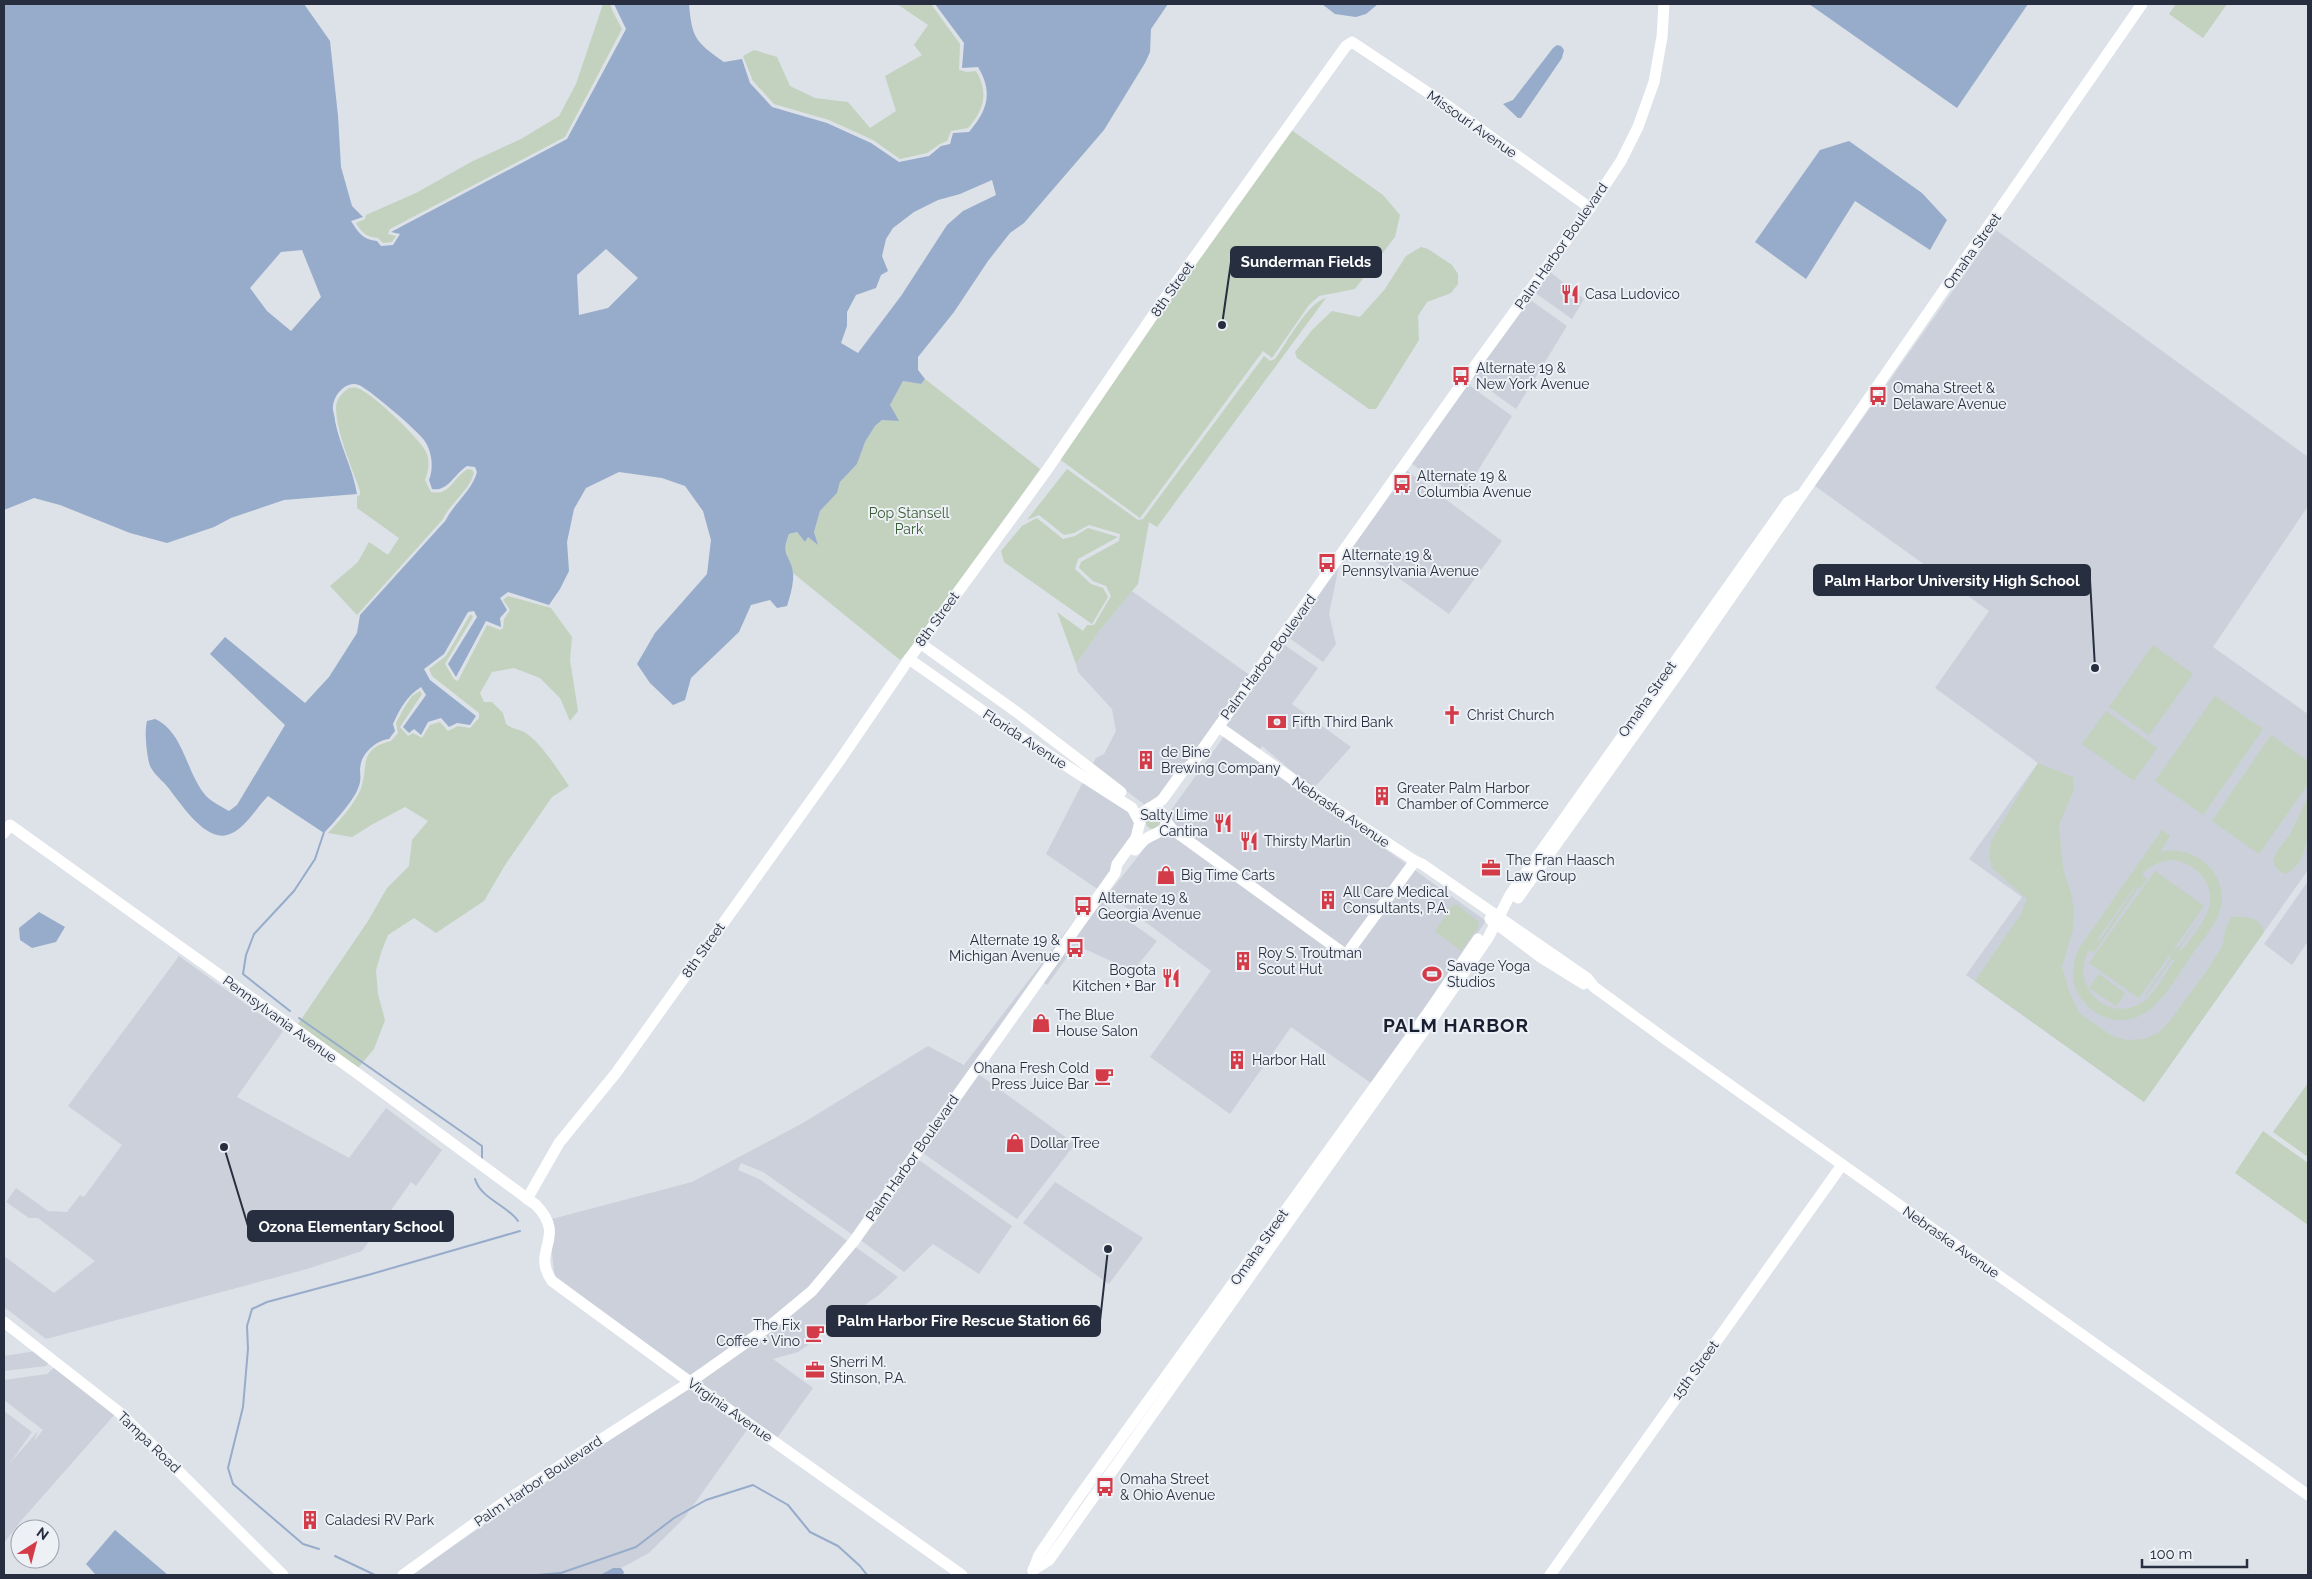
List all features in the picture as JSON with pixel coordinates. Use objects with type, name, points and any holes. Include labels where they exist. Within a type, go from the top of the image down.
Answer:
[{"type":"street","name":"Palm Harbor Boulevard","points":[[1148,809],[1162,800],[1183,771],[1192,764],[1590,208],[1620,161],[1647,105],[1654,82],[1662,37],[1664,4]]},
{"type":"street","name":"Omaha Street","points":[[1032,1573],[1039,1556],[1076,1501],[1427,1014],[1481,934],[1516,899],[1563,834],[1794,507],[1799,496],[1980,239],[2142,4]]},
{"type":"street","name":"Missouri Avenue","points":[[1352,42],[1448,106],[1590,208]]},
{"type":"street","name":"8th Street","points":[[527,1199],[558,1143],[616,1073],[840,760],[908,659],[1048,470],[1160,305],[1340,54],[1352,42]]},
{"type":"street","name":"Florida Avenue","points":[[920,643],[1018,713],[1135,803],[1148,809]]},
{"type":"street","name":"Florida Avenue","points":[[908,659],[1007,728],[1132,808],[1139,822]]},
{"type":"street","name":"Nebraska Avenue","points":[[1219,727],[1353,821],[1422,864],[1498,919],[1587,978],[1594,987],[1842,1165],[2308,1494]]},
{"type":"street","name":"Palm Harbor Boulevard","points":[[1165,819],[1168,806],[1189,775],[1192,764]]},
{"type":"street","points":[[1226,870],[1199,857],[1173,838],[1144,832],[1139,822],[1142,813],[1148,809],[1160,810],[1172,829],[1226,870],[1346,955],[1415,861]]},
{"type":"street","points":[[1156,835],[1164,827],[1165,819]]},
{"type":"street","name":"Palm Harbor Boulevard","points":[[403,1575],[507,1500],[690,1382],[771,1326],[799,1304],[824,1279],[854,1240],[1115,873],[1118,864],[1136,838],[1139,822]]},
{"type":"street","name":"Pennsylvania Avenue","points":[[7,829],[346,1066],[527,1199],[547,1218]]},
{"type":"street","name":"Palm Harbor Boulevard","points":[[1115,873],[1123,868],[1142,842],[1156,835]]},
{"type":"street","name":"15th Street","points":[[1550,1575],[1842,1165]]},
{"type":"street","name":"Virginia Avenue","points":[[547,1218],[550,1236],[544,1264],[552,1281],[690,1382],[962,1575]]},
{"type":"street","name":"Tampa Road","points":[[4,1322],[118,1412],[283,1575]]},
{"type":"shaded area","points":[[1996,230],[2308,457],[2308,506],[2213,647],[2308,714],[2308,870],[2144,1102],[1966,975],[2022,897],[1969,859],[2038,763],[1935,688],[1989,611],[1815,486]]},
{"type":"shaded area","points":[[1549,271],[1584,299],[1572,319],[1534,292]]},
{"type":"shaded area","points":[[1529,299],[1567,326],[1516,409],[1471,377]]},
{"type":"shaded area","points":[[1466,383],[1512,416],[1460,499],[1507,534],[1411,463]]},
{"type":"shaded area","points":[[1406,470],[1502,541],[1449,614],[1361,551],[1351,548]]},
{"type":"shaded area","points":[[1339,565],[1329,614],[1336,644],[1323,662],[1288,637]]},
{"type":"shaded area","points":[[1132,591],[1251,676],[1160,798],[1145,805],[1092,765],[1096,758],[1104,754],[1116,731],[1112,709],[1078,672],[1076,664],[1100,630]]},
{"type":"shaded area","points":[[1283,644],[1318,668],[1292,704],[1351,747],[1313,789],[1262,746],[1259,751],[1224,726]]},
{"type":"shaded area","points":[[1225,735],[1486,921],[1371,1083],[1291,1027],[1230,1114],[1150,1057],[1211,971],[1108,894],[1151,840],[1171,822],[1169,813]]},
{"type":"shaded area","points":[[1083,782],[1124,807],[1133,817],[1135,831],[1099,890],[1046,854]]},
{"type":"shaded area","points":[[2308,881],[2308,941],[2292,965],[2264,944]]},
{"type":"shaded area","points":[[1093,896],[853,1235],[763,1172],[741,1163],[738,1170],[759,1179],[849,1242],[796,1301],[690,1377],[555,1278],[551,1246],[552,1219],[692,1182],[803,1123],[928,1046],[964,1065]]},
{"type":"shaded area","points":[[1100,901],[1157,941],[1133,971],[1076,945],[1047,985],[1042,981]]},
{"type":"shaded area","points":[[179,956],[283,1031],[237,1097],[349,1158],[386,1108],[442,1150],[416,1186],[411,1182],[362,1251],[307,1269],[46,1339],[4,1307],[4,1256],[54,1293],[95,1261],[38,1218],[29,1218],[6,1202],[16,1188],[48,1211],[67,1212],[80,1195],[84,1197],[122,1145],[68,1106]]},
{"type":"shaded area","points":[[977,1073],[1075,1144],[1017,1219],[920,1151]]},
{"type":"shaded area","points":[[916,1158],[1012,1226],[979,1274],[933,1244],[904,1272],[859,1239]]},
{"type":"shaded area","points":[[1055,1182],[1143,1238],[1109,1284],[1023,1223]]},
{"type":"shaded area","points":[[854,1246],[898,1277],[879,1295],[798,1352],[773,1359],[813,1388],[777,1438],[697,1381],[773,1329]]},
{"type":"shaded area","points":[[36,1351],[50,1361],[46,1366],[4,1371],[4,1356]]},
{"type":"shaded area","points":[[56,1366],[115,1414],[23,1519],[10,1519],[10,1535],[4,1543],[4,1411],[32,1432],[9,1464],[38,1431],[34,1441],[43,1430],[4,1400],[4,1380],[47,1374]]},
{"type":"shaded area","points":[[689,1386],[749,1427],[685,1517],[649,1553],[621,1568],[613,1568],[600,1575],[411,1575],[637,1420]]},
{"type":"green space","points":[[603,4],[610,4],[622,29],[565,137],[390,229],[388,234],[396,236],[392,242],[383,243],[378,238],[371,237],[363,232],[356,223],[365,219],[366,215],[416,193],[471,162],[521,139],[559,116],[576,84]]},
{"type":"green space","points":[[897,4],[931,4],[960,44],[959,70],[967,72],[976,71],[982,87],[983,101],[981,108],[968,128],[951,131],[947,141],[927,153],[900,159],[873,140],[829,120],[774,104],[753,81],[743,56],[754,50],[777,57],[790,86],[815,98],[848,102],[870,128],[896,111],[885,76],[922,55],[914,45],[928,25]]},
{"type":"green space","points":[[2176,4],[2227,4],[2203,38],[2169,14]]},
{"type":"green space","points":[[1290,129],[1383,195],[1400,215],[1395,237],[1355,289],[1319,296],[1309,305],[1272,358],[1263,351],[1140,518],[1058,458]]},
{"type":"green space","points":[[1421,247],[1428,249],[1452,265],[1458,274],[1458,284],[1451,293],[1427,302],[1418,316],[1419,340],[1376,409],[1369,409],[1297,358],[1295,352],[1312,330],[1332,311],[1360,317],[1385,289],[1406,256]]},
{"type":"green space","points":[[1326,298],[1157,527],[1149,522],[1138,584],[1100,630],[1076,664],[1057,612],[1083,631],[1087,625],[1094,625],[1111,596],[1106,586],[1093,581],[1079,568],[1081,562],[1119,541],[1120,534],[1089,525],[1074,533],[1064,535],[1039,515],[1027,520],[1067,469],[1138,520],[1143,519],[1264,356],[1270,361],[1275,359],[1305,315],[1319,301]]},
{"type":"green space","name":"Pop Stansell Park","points":[[925,379],[1040,469],[920,639],[900,660],[793,573],[786,545],[789,534],[797,532],[805,542],[808,537],[817,544],[814,532],[820,511],[837,493],[840,482],[857,464],[865,442],[875,426],[882,420],[903,381],[921,384]]},
{"type":"green space","points":[[349,388],[357,388],[364,391],[407,428],[416,439],[427,454],[428,471],[425,480],[431,492],[438,493],[447,489],[468,469],[474,473],[468,485],[443,519],[357,615],[330,586],[358,562],[369,542],[388,555],[399,538],[357,508],[357,497],[360,495],[360,491],[341,438],[336,407],[340,396]]},
{"type":"green space","points":[[1037,518],[1063,539],[1075,536],[1088,528],[1118,537],[1078,559],[1075,569],[1091,584],[1103,588],[1108,597],[1092,624],[1004,562],[1001,551],[1022,526]]},
{"type":"green space","points":[[508,596],[551,608],[572,637],[570,660],[578,711],[570,721],[560,698],[540,678],[514,668],[492,672],[480,693],[484,702],[492,702],[503,713],[506,724],[524,732],[536,742],[569,786],[552,797],[505,865],[484,901],[436,933],[414,918],[388,935],[376,970],[378,994],[385,1020],[374,1049],[358,1068],[298,1024],[368,921],[387,888],[409,866],[412,840],[428,821],[405,807],[352,837],[328,833],[349,809],[359,793],[368,755],[380,745],[391,741],[398,733],[396,723],[412,696],[420,691],[422,694],[400,727],[408,736],[413,733],[422,738],[430,725],[440,722],[448,731],[458,726],[470,728],[479,718],[479,713],[432,676],[429,669],[446,656],[470,615],[472,615],[473,617],[445,664],[457,681],[487,625],[500,630],[503,628],[504,619],[510,610],[503,600]]},
{"type":"green space","points":[[2153,645],[2193,674],[2149,735],[2109,707]]},
{"type":"green space","points":[[2215,696],[2263,729],[2203,815],[2155,781]]},
{"type":"green space","points":[[2106,711],[2157,748],[2134,781],[2082,744]]},
{"type":"green space","points":[[2271,735],[2308,761],[2308,784],[2259,854],[2212,821]]},
{"type":"green space","points":[[2038,763],[2073,777],[2074,789],[2059,825],[2063,869],[2071,893],[2074,911],[2073,929],[2062,967],[2069,991],[2079,1013],[2112,1036],[2127,1040],[2144,1039],[2158,1033],[2170,1021],[2208,969],[2223,945],[2225,931],[2231,917],[2246,917],[2256,920],[2264,932],[2144,1102],[1975,981],[2021,914],[2027,899],[1992,868],[1989,856],[1991,841]]},
{"type":"green space","points":[[2308,796],[2307,841],[2300,860],[2294,868],[2285,874],[2278,870],[2273,861],[2278,850],[2291,833]]},
{"type":"green space","points":[[1150,815],[1156,815],[1160,822],[1156,829],[1150,829],[1146,825],[1146,819]]},
{"type":"green space","points":[[2162,830],[2170,836],[2160,852],[2184,852],[2196,857],[2206,863],[2219,883],[2222,894],[2221,907],[2212,926],[2168,990],[2149,1010],[2138,1017],[2125,1020],[2111,1019],[2090,1009],[2080,997],[2074,983],[2073,969],[2080,947]],"holes":[[[2171,860],[2190,866],[2204,878],[2210,895],[2210,905],[2206,915],[2181,951],[2179,949],[2204,912],[2178,948],[2176,947],[2169,957],[2171,958],[2146,996],[2172,959],[2174,961],[2149,997],[2138,1005],[2125,1009],[2113,1008],[2102,1004],[2093,996],[2087,986],[2084,974],[2084,962],[2089,950],[2094,953],[2138,888],[2140,889],[2147,879],[2142,875],[2155,864]],[[2135,886],[2099,941],[2097,940]]]},
{"type":"green space","points":[[2155,871],[2204,906],[2139,998],[2089,963]]},
{"type":"green space","points":[[1456,904],[1479,922],[1478,927],[1461,951],[1435,931],[1451,907]]},
{"type":"green space","points":[[2099,974],[2125,993],[2116,1006],[2089,988]]},
{"type":"green space","points":[[2308,1083],[2308,1157],[2273,1132]]},
{"type":"green space","points":[[2263,1131],[2308,1163],[2308,1225],[2235,1173]]},
{"type":"water","points":[[4,4],[304,4],[330,41],[341,167],[352,206],[363,217],[351,221],[361,235],[377,241],[381,246],[393,245],[400,234],[391,232],[567,139],[626,29],[614,4],[689,4],[694,32],[701,44],[724,62],[742,59],[750,83],[772,107],[827,123],[871,143],[899,162],[929,156],[941,146],[950,144],[953,133],[969,132],[981,116],[986,101],[987,93],[983,76],[978,67],[962,68],[964,43],[935,4],[1168,4],[1151,29],[1150,52],[1145,63],[1104,130],[1024,223],[1010,233],[988,261],[954,312],[918,357],[918,370],[925,379],[921,384],[903,381],[890,405],[899,421],[882,420],[875,426],[865,442],[857,464],[840,482],[837,493],[820,511],[814,532],[818,545],[808,537],[805,542],[797,532],[789,534],[786,552],[792,567],[793,577],[792,590],[787,606],[777,608],[770,600],[751,605],[739,632],[691,678],[685,700],[673,705],[650,683],[637,664],[655,633],[707,574],[711,540],[703,511],[685,486],[662,478],[619,472],[586,488],[574,509],[567,542],[569,571],[549,605],[508,592],[500,598],[507,610],[500,618],[501,627],[486,621],[456,677],[448,664],[477,617],[474,611],[468,612],[444,654],[424,669],[430,680],[476,716],[470,725],[457,723],[449,727],[441,718],[428,722],[421,735],[414,729],[409,733],[403,727],[426,695],[421,687],[408,698],[401,708],[393,724],[395,731],[389,739],[376,744],[365,754],[360,767],[360,783],[356,793],[324,833],[268,796],[239,829],[227,835],[219,835],[210,832],[194,820],[153,771],[149,763],[147,749],[147,721],[155,719],[165,725],[172,733],[179,743],[199,787],[206,796],[229,811],[237,805],[285,725],[210,654],[225,637],[305,703],[329,677],[357,633],[360,615],[446,520],[467,491],[475,479],[477,472],[475,467],[467,466],[447,485],[442,488],[432,489],[429,480],[431,459],[429,449],[424,440],[365,388],[350,384],[342,389],[336,397],[333,408],[337,430],[353,476],[357,494],[284,500],[167,543],[130,533],[60,505],[34,498],[4,510]],"holes":[[[992,180],[996,195],[963,211],[947,225],[901,296],[858,353],[841,343],[847,326],[847,312],[856,295],[876,288],[881,275],[888,271],[882,256],[886,239],[893,228],[914,212],[938,200],[960,194]],[[606,249],[638,278],[608,308],[579,315],[577,275]],[[302,250],[321,297],[291,331],[267,311],[250,288],[281,252]]]},
{"type":"water","points":[[1322,4],[1378,4],[1366,14],[1356,17],[1335,14]]},
{"type":"water","points":[[1809,4],[2028,4],[1957,108]]},
{"type":"water","points":[[1557,45],[1561,46],[1564,50],[1562,58],[1521,118],[1518,118],[1503,104],[1513,100]]},
{"type":"water","points":[[1849,141],[1922,193],[1947,220],[1930,250],[1855,201],[1806,279],[1755,242],[1820,150]]},
{"type":"water","points":[[39,912],[65,927],[56,942],[32,948],[20,940],[19,928]]},
{"type":"water","points":[[115,1530],[168,1575],[96,1575],[86,1564]]},
{"type":"water","points":[[613,1568],[621,1568],[624,1572],[623,1575],[600,1575]]},
{"type":"waterway","points":[[290,1011],[243,974],[246,955],[254,934],[294,891],[315,859],[324,832]]},
{"type":"waterway","points":[[299,1018],[482,1146],[482,1159]]},
{"type":"waterway","points":[[475,1179],[478,1186],[488,1197],[507,1210],[518,1221]]},
{"type":"waterway","points":[[319,1549],[303,1544],[233,1484],[228,1468],[243,1407],[248,1349],[247,1326],[252,1309],[267,1302],[520,1231]]},
{"type":"waterway","points":[[537,1575],[561,1573],[636,1547],[674,1518],[706,1500],[753,1485],[788,1505],[810,1532],[838,1546],[867,1575]]},
{"type":"waterway","points":[[335,1556],[375,1575]]},
{"type":"place","name":"Casa Ludovico","points":[[1570,294]]},
{"type":"place","name":"Sunderman Fields","points":[[1222,325]]},
{"type":"place","name":"Alternate 19 & New York Avenue","points":[[1461,376]]},
{"type":"place","name":"Omaha Street & Delaware Avenue","points":[[1878,396]]},
{"type":"place","name":"Alternate 19 & Columbia Avenue","points":[[1402,484]]},
{"type":"place","name":"Alternate 19 & Pennsylvania Avenue","points":[[1327,563]]},
{"type":"place","name":"Palm Harbor University High School","points":[[2095,668]]},
{"type":"place","name":"Christ Church","points":[[1452,715]]},
{"type":"place","name":"Fifth Third Bank","points":[[1277,722]]},
{"type":"place","name":"de Bine Brewing Company","points":[[1146,760]]},
{"type":"place","name":"Greater Palm Harbor Chamber of Commerce","points":[[1382,796]]},
{"type":"place","name":"Salty Lime Cantina","points":[[1223,823]]},
{"type":"place","name":"Thirsty Marlin","points":[[1249,841]]},
{"type":"place","name":"The Fran Haasch Law Group","points":[[1491,868]]},
{"type":"place","name":"Big Time Carts","points":[[1166,875]]},
{"type":"place","name":"All Care Medical Consultants, P.A.","points":[[1328,900]]},
{"type":"place","name":"Alternate 19 & Georgia Avenue","points":[[1083,906]]},
{"type":"place","name":"Alternate 19 & Michigan Avenue","points":[[1075,948]]},
{"type":"place","name":"Roy S. Troutman Scout Hut","points":[[1243,961]]},
{"type":"place","name":"Savage Yoga Studios","points":[[1432,974]]},
{"type":"place","name":"Bogota Kitchen + Bar","points":[[1171,978]]},
{"type":"place","name":"The Blue House Salon","points":[[1041,1023]]},
{"type":"place","name":"Harbor Hall","points":[[1237,1060]]},
{"type":"place","name":"Ohana Fresh Cold Press Juice Bar","points":[[1104,1076]]},
{"type":"place","name":"Dollar Tree","points":[[1015,1143]]},
{"type":"place","name":"Ozona Elementary School","points":[[224,1147]]},
{"type":"place","name":"Palm Harbor Fire Rescue Station 66","points":[[1108,1249]]},
{"type":"place","name":"The Fix Coffee + Vino","points":[[815,1333]]},
{"type":"place","name":"Sherri M. Stinson, P.A.","points":[[815,1370]]},
{"type":"place","name":"Omaha Street & Ohio Avenue","points":[[1105,1487]]},
{"type":"place","name":"Caladesi RV Park","points":[[310,1520]]},
{"type":"district","name":"PALM HARBOR","points":[[1456,1025]]}]
